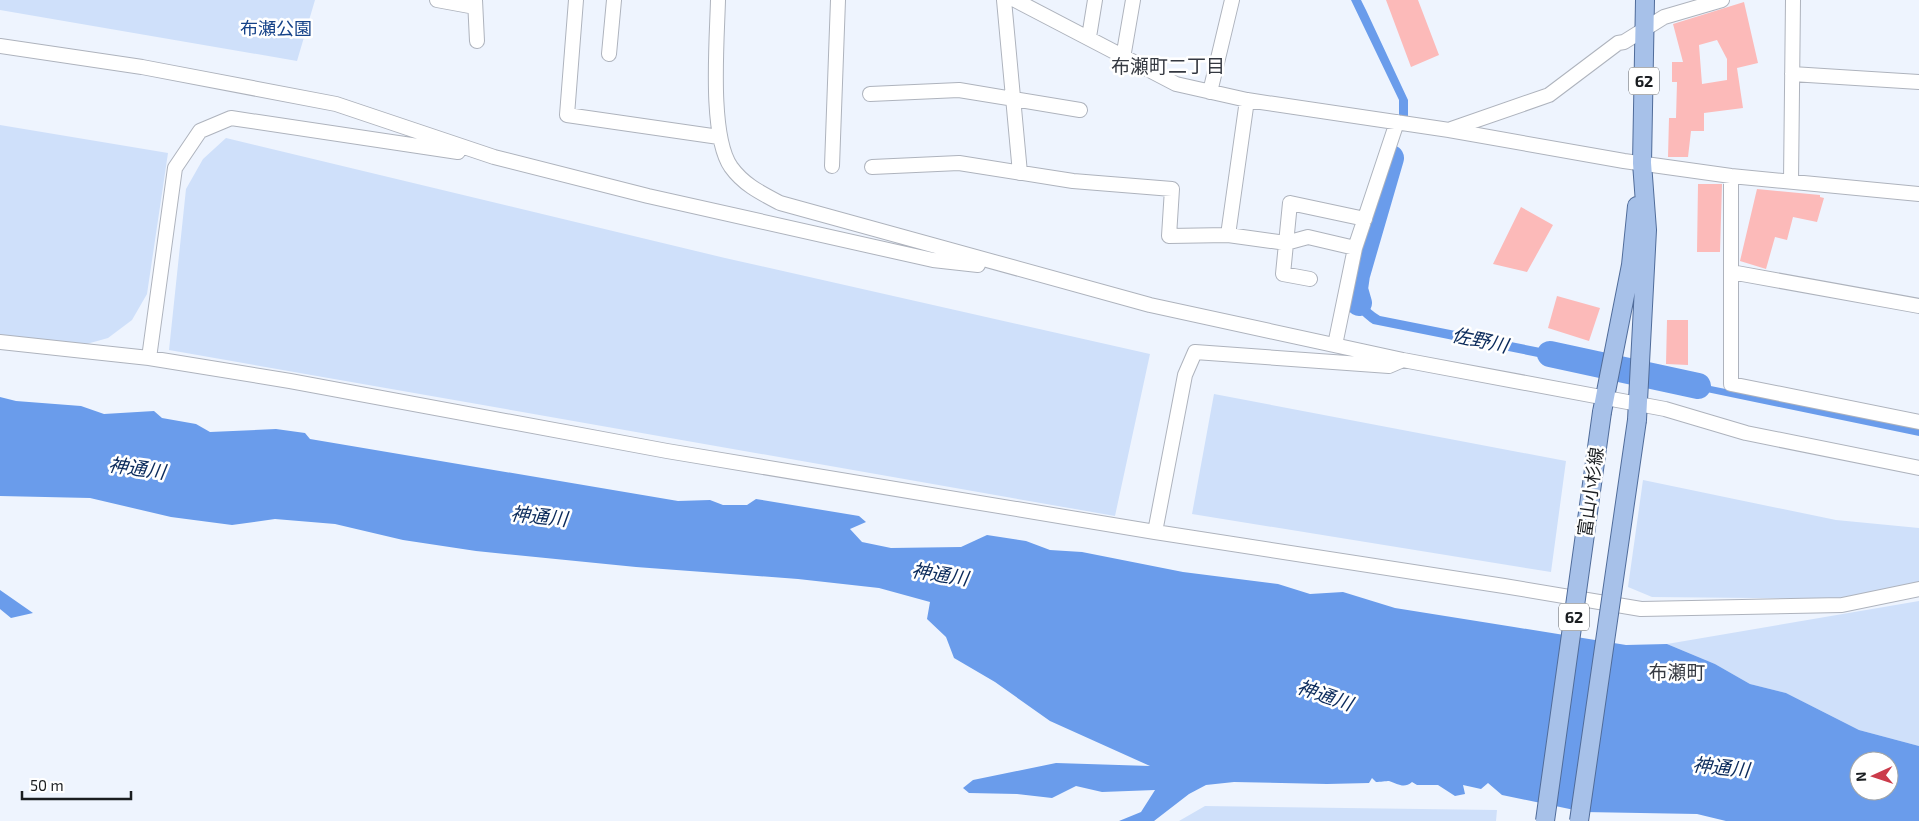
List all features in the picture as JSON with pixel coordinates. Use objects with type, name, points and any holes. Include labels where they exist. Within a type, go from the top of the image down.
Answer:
[{"type":"main road","name":"富山小杉線","points":[[1579,821],[1638,412],[1647,230],[1642,163],[1645,0]]},
{"type":"main road","name":"富山小杉線","points":[[1545,821],[1604,405],[1631,265],[1642,163]]},
{"type":"street","points":[[437,0],[475,3],[477,41]]},
{"type":"street","points":[[576,0],[567,115],[719,137]]},
{"type":"street","points":[[609,54],[614,0]]},
{"type":"street","points":[[718,0],[717,123],[723,153],[740,178],[754,189],[780,203],[1150,305],[1638,412],[1665,409],[1746,433],[1919,468]]},
{"type":"street","points":[[832,166],[838,0]]},
{"type":"street","points":[[1004,0],[1020,173]]},
{"type":"street","points":[[1015,0],[1176,84],[1247,100],[1449,130],[1730,176],[1919,194]]},
{"type":"street","points":[[1089,38],[1095,0]]},
{"type":"street","points":[[1124,58],[1133,0]]},
{"type":"street","points":[[1210,92],[1232,0]]},
{"type":"street","points":[[1449,130],[1549,95],[1618,43],[1624,42],[1664,17],[1722,0]]},
{"type":"street","points":[[1791,181],[1794,0]]},
{"type":"street","points":[[0,46],[142,67],[336,104],[494,157],[648,196],[933,260],[1024,271]]},
{"type":"street","points":[[1792,74],[1919,82]]},
{"type":"street","points":[[870,94],[959,90],[1080,110]]},
{"type":"street","points":[[1228,235],[1247,100]]},
{"type":"street","points":[[149,358],[175,168],[200,131],[231,118],[494,157]]},
{"type":"street","points":[[1335,345],[1355,248],[1397,122]]},
{"type":"street","points":[[872,167],[959,163],[1073,181],[1172,189],[1169,236],[1228,235],[1286,243],[1308,237],[1355,248]]},
{"type":"street","points":[[1730,176],[1731,384],[1919,422]]},
{"type":"street","points":[[1310,279],[1283,274],[1290,203],[1365,219]]},
{"type":"street","points":[[1731,272],[1919,306]]},
{"type":"street","points":[[0,342],[149,358],[290,380],[668,451],[1155,532],[1504,586],[1641,610],[1842,605],[1919,589]]},
{"type":"street","points":[[1155,532],[1185,376],[1195,352],[1389,366],[1403,360]]},
{"type":"green space","name":"布瀬公園","points":[[0,0],[315,0],[297,61],[0,10]]},
{"type":"green space","points":[[0,125],[168,153],[147,294],[132,320],[108,338],[83,345],[0,335]]},
{"type":"green space","points":[[226,138],[725,258],[1150,354],[1115,516],[169,350],[186,189],[203,159]]},
{"type":"green space","points":[[1214,394],[1566,461],[1551,572],[1192,514]]},
{"type":"green space","points":[[1643,480],[1836,520],[1919,528],[1919,582],[1842,599],[1652,597],[1628,587]]},
{"type":"green space","points":[[1919,601],[1919,746],[1859,730],[1786,693],[1750,684],[1715,664],[1667,644]]},
{"type":"green space","points":[[1205,806],[1497,810],[1496,821],[1179,821]]},
{"type":"water","points":[[1351,0],[1361,0],[1366,10],[1408,100],[1408,119],[1399,117],[1399,100]]},
{"type":"water","points":[[1354,269],[1363,269],[1362,296],[1368,307],[1380,316],[1586,357],[1583,366],[1373,324],[1355,307],[1352,294]]},
{"type":"water","points":[[1663,374],[1676,379],[1919,428],[1919,436],[1673,385],[1664,386]]},
{"type":"water","name":"神通川","points":[[0,397],[16,401],[81,406],[104,414],[154,411],[162,418],[196,424],[210,432],[276,429],[305,433],[310,439],[678,501],[710,500],[723,505],[747,505],[756,499],[859,516],[866,522],[850,529],[862,542],[891,548],[961,547],[987,535],[1026,541],[1050,550],[1082,552],[1183,572],[1278,584],[1310,594],[1343,592],[1395,608],[1626,645],[1667,644],[1715,664],[1750,684],[1786,693],[1859,730],[1919,746],[1919,821],[1726,821],[1697,814],[1584,812],[1502,795],[1488,783],[1481,789],[1463,785],[1465,794],[1455,796],[1438,785],[1417,785],[1412,782],[1404,786],[1389,781],[1376,782],[1372,778],[1369,783],[1234,782],[1206,785],[1189,794],[1154,821],[1119,821],[1141,812],[1155,790],[1102,792],[1076,786],[1052,798],[1017,794],[969,793],[963,788],[973,780],[1056,763],[1150,766],[1050,721],[995,682],[954,658],[946,637],[927,619],[930,602],[879,588],[798,579],[636,567],[476,551],[403,540],[335,524],[275,519],[232,525],[171,517],[90,498],[0,496]]},
{"type":"water","points":[[0,590],[33,613],[11,618],[0,609]]},
{"type":"building","points":[[1386,0],[1418,0],[1439,55],[1411,67]]},
{"type":"building","points":[[1744,2],[1758,63],[1737,68],[1743,108],[1704,113],[1704,131],[1691,131],[1688,157],[1668,157],[1669,118],[1676,118],[1677,82],[1672,82],[1672,62],[1683,62],[1673,24]],"holes":[[[1717,40],[1727,59],[1727,80],[1702,84],[1699,45]]]},
{"type":"building","points":[[1698,184],[1722,184],[1720,252],[1697,252]]},
{"type":"building","points":[[1757,189],[1820,195],[1820,197],[1824,198],[1817,222],[1793,217],[1787,240],[1775,237],[1766,269],[1740,261]]},
{"type":"building","points":[[1521,207],[1553,225],[1527,272],[1493,264]]},
{"type":"building","points":[[1557,296],[1600,308],[1589,341],[1548,328]]},
{"type":"building","points":[[1667,320],[1688,320],[1688,365],[1666,364]]},
{"type":"waterway","name":"佐野川","points":[[1359,303],[1355,289],[1357,275],[1391,158]]},
{"type":"waterway","name":"佐野川","points":[[1550,354],[1698,386]]},
{"type":"district","name":"布瀬町二丁目","points":[[1168,66]]},
{"type":"district","name":"布瀬町","points":[[1677,672]]}]
